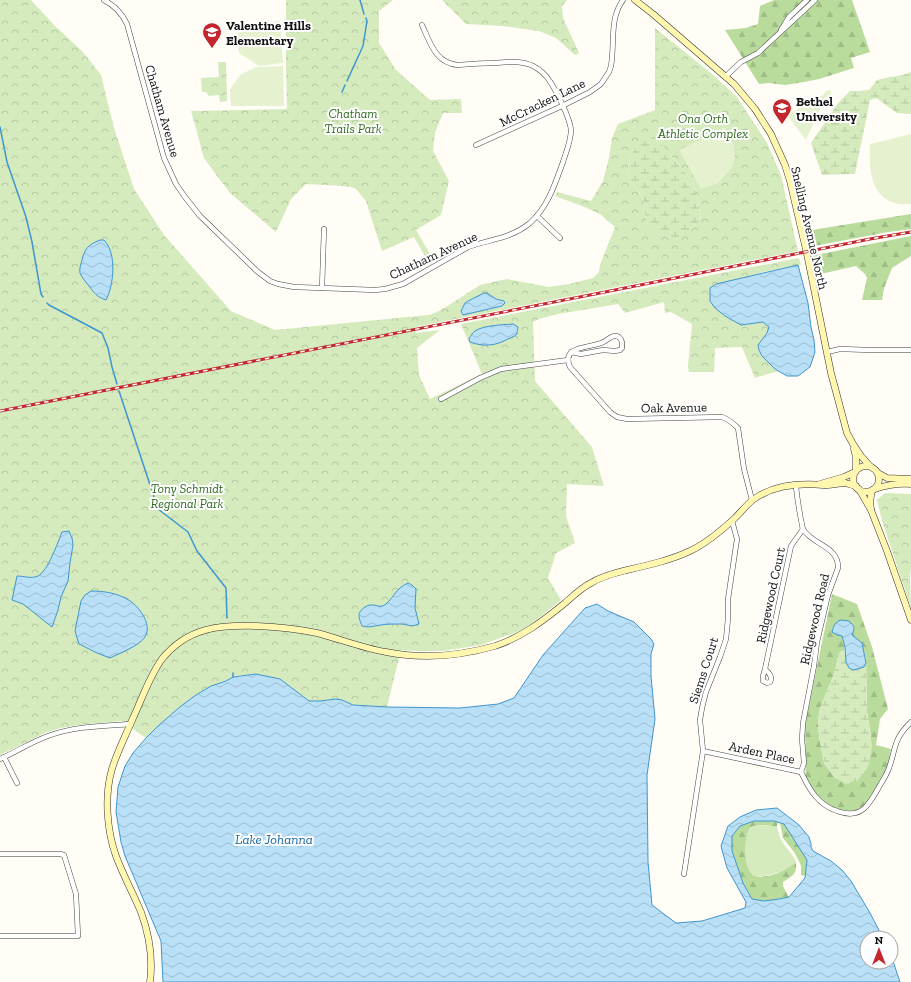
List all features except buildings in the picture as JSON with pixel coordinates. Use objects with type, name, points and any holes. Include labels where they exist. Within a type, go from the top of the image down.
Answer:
[{"type":"street","name":"Chatham Avenue","points":[[104,0],[120,12],[127,24],[164,158],[176,184],[200,216],[258,272],[278,284],[294,287],[375,290],[395,287],[411,280],[468,247],[506,237],[527,225],[537,216],[552,192],[569,143],[571,128],[567,115],[549,79],[539,69],[525,63],[515,62],[458,65],[446,62],[435,52],[422,25]]},
{"type":"street","name":"McCracken Lane","points":[[476,146],[562,106],[601,84],[609,72],[612,62],[615,18],[618,8],[623,0]]},
{"type":"street","name":"Snelling Avenue North","points":[[635,0],[726,76],[755,109],[771,134],[785,165],[790,181],[840,411],[856,457],[856,471]]},
{"type":"street","points":[[777,36],[789,17],[806,0]]},
{"type":"street","points":[[726,76],[741,62],[758,53],[815,0]]},
{"type":"street","points":[[537,216],[560,238]]},
{"type":"street","points":[[322,288],[324,229]]},
{"type":"street","points":[[441,400],[501,368],[568,360],[571,352],[601,343],[614,336],[620,338],[623,342],[622,348],[618,351],[603,350],[581,354],[571,352]]},
{"type":"street","points":[[827,352],[840,349],[911,350]]},
{"type":"street","name":"Oak Avenue","points":[[568,360],[570,367],[610,412],[617,417],[626,419],[722,417],[734,424],[738,428],[744,469],[752,500]]},
{"type":"street","name":"Snelling Avenue North","points":[[852,444],[870,466]]},
{"type":"street","points":[[817,485],[844,477],[856,471],[859,467],[870,466],[876,469],[880,477],[870,502],[871,510]]},
{"type":"street","points":[[856,471],[853,478],[854,483],[871,510],[911,620]]},
{"type":"street","points":[[878,473],[887,478],[911,479]]},
{"type":"street","points":[[150,982],[151,961],[149,939],[141,912],[117,857],[110,832],[108,793],[114,763],[150,679],[167,654],[183,641],[202,631],[221,626],[276,627],[315,633],[373,650],[400,654],[434,656],[479,650],[505,642],[540,624],[583,588],[593,582],[608,575],[678,556],[692,550],[713,537],[732,521],[752,500],[769,491],[784,487],[817,485],[830,486],[843,483],[867,492],[890,485],[904,483],[911,484]]},
{"type":"street","points":[[796,486],[798,506],[803,529]]},
{"type":"street","name":"Siems Court","points":[[684,874],[703,751],[700,720],[702,708],[727,632],[728,599],[737,539],[732,521]]},
{"type":"street","name":"Ridgewood Court","points":[[765,669],[791,546],[803,529]]},
{"type":"street","name":"Ridgewood Road","points":[[801,772],[804,763],[802,739],[803,723],[817,642],[828,595],[838,568],[834,554],[803,529]]},
{"type":"street","name":"Arden Place","points":[[703,751],[801,772],[808,787],[821,803],[830,809],[843,813],[860,812],[867,807],[878,790],[890,767],[897,740],[911,722]]},
{"type":"street","points":[[17,783],[2,758],[58,732],[130,724]]},
{"type":"street","points":[[0,854],[64,855],[76,894],[78,936],[0,936]]},
{"type":"green space","name":"Tony Schmidt Regional Park","points":[[0,0],[31,0],[55,26],[83,52],[101,75],[114,128],[134,189],[164,235],[231,311],[275,330],[428,315],[435,313],[449,305],[480,285],[507,279],[549,287],[593,278],[599,272],[600,265],[615,227],[600,214],[555,196],[557,192],[591,201],[603,181],[612,138],[618,124],[655,110],[655,28],[712,74],[737,97],[767,143],[781,175],[798,251],[415,327],[416,333],[440,330],[417,348],[419,375],[430,399],[482,374],[461,324],[799,258],[801,265],[763,272],[741,279],[741,325],[763,322],[769,327],[767,333],[775,369],[778,371],[755,378],[742,347],[715,348],[714,372],[689,372],[688,366],[692,324],[671,312],[665,313],[664,302],[625,313],[618,304],[558,314],[533,322],[535,381],[592,447],[604,486],[567,484],[566,516],[575,543],[556,553],[548,578],[561,600],[530,625],[517,632],[481,645],[442,651],[401,650],[387,707],[353,705],[337,699],[309,701],[280,679],[256,674],[233,676],[226,681],[211,686],[181,706],[146,738],[121,721],[78,725],[47,732],[0,755]],"holes":[[[654,135],[693,182],[701,220],[683,237],[660,235],[652,230],[648,225],[642,198],[633,185],[629,175],[628,170],[632,154],[640,144]]]},
{"type":"green space","name":"Chatham Trails Park","points":[[286,0],[393,0],[379,11],[379,43],[396,70],[430,100],[461,99],[462,113],[443,113],[435,133],[433,151],[449,181],[441,215],[416,230],[434,261],[430,265],[414,237],[382,251],[366,201],[355,188],[306,184],[291,199],[276,232],[230,193],[204,158],[191,111],[287,109]]},
{"type":"green space","points":[[442,0],[567,0],[562,6],[563,18],[579,53],[575,55],[556,38],[539,31],[502,26],[466,24]]},
{"type":"green space","points":[[774,0],[852,0],[870,52],[851,58],[854,68],[819,79],[785,85],[769,83],[759,84],[725,30],[746,28],[758,24],[760,6]]},
{"type":"green space","points":[[280,21],[283,63],[259,66],[239,53],[236,34],[254,25]]},
{"type":"green space","points":[[218,62],[226,62],[227,101],[220,102],[219,95],[209,96],[206,92],[202,92],[201,78],[219,77]]},
{"type":"green space","points":[[283,66],[284,106],[231,106],[230,89],[241,74],[257,67]]},
{"type":"green space","points":[[911,72],[911,114],[897,113],[876,98],[870,100],[855,174],[822,175],[811,143],[839,102],[850,91],[869,90],[877,80]]},
{"type":"green space","points":[[829,90],[831,91],[830,96],[825,98],[806,140],[787,115],[823,95]]},
{"type":"green space","points":[[725,127],[733,142],[735,158],[731,169],[718,183],[701,189],[679,150]]},
{"type":"green space","points":[[911,134],[911,204],[900,204],[889,201],[877,189],[873,181],[870,163],[870,144]]},
{"type":"green space","points":[[654,135],[693,182],[701,220],[684,237],[660,235],[652,230],[646,219],[642,198],[633,185],[629,175],[628,170],[630,159],[635,149]]},
{"type":"green space","points":[[911,214],[911,229],[809,247],[806,231]]},
{"type":"green space","points":[[911,236],[911,256],[892,268],[884,288],[882,300],[862,300],[867,278],[865,274],[856,266],[816,275],[811,256]]},
{"type":"green space","points":[[885,493],[911,494],[911,608],[882,521],[877,500]]},
{"type":"green space","points":[[832,594],[857,604],[872,647],[888,709],[880,719],[876,745],[891,749],[889,761],[872,796],[862,807],[850,811],[834,808],[823,801],[810,786],[806,774],[806,720]],"holes":[[[854,626],[852,635],[862,643],[866,659],[867,712],[871,737],[835,778],[824,763],[819,736],[818,720],[820,708],[834,674],[838,657],[840,652],[845,650],[842,635]]]},
{"type":"green space","points":[[845,650],[846,662],[864,667],[866,663],[867,712],[872,746],[869,764],[866,770],[857,781],[846,784],[835,778],[824,763],[819,736],[818,720],[820,708],[834,674],[839,653]]},
{"type":"green space","points":[[754,821],[778,822],[777,826],[756,825],[751,827],[748,831],[746,861],[748,868],[751,873],[758,877],[772,875],[796,863],[795,873],[783,882],[783,886],[789,897],[766,901],[752,899],[743,883],[732,851],[732,836],[740,826]]},
{"type":"green space","points":[[780,823],[785,824],[807,860],[806,876],[801,875],[801,866],[799,861],[783,838]]},
{"type":"green space","points":[[756,825],[777,826],[781,839],[794,857],[796,863],[784,870],[765,876],[755,876],[751,874],[747,863],[746,840],[748,830]]},
{"type":"water","points":[[100,240],[104,240],[108,246],[111,253],[113,269],[111,286],[106,300],[100,298],[94,293],[81,275],[80,271],[80,266],[86,250],[90,245]]},
{"type":"water","points":[[798,265],[808,303],[815,352],[810,367],[798,376],[787,376],[775,369],[762,356],[759,350],[758,345],[767,333],[769,327],[763,322],[741,325],[725,316],[715,308],[710,301],[710,288],[716,284]]},
{"type":"water","points":[[484,293],[504,301],[505,303],[502,306],[463,315],[461,311],[465,303]]},
{"type":"water","points":[[513,324],[518,327],[517,334],[513,337],[494,344],[480,345],[470,342],[469,339],[474,332],[479,329]]},
{"type":"water","points":[[69,531],[73,545],[68,581],[61,597],[52,627],[23,604],[12,600],[17,576],[33,577],[42,573],[52,556],[62,532]]},
{"type":"water","points":[[408,583],[416,589],[415,608],[419,624],[413,626],[396,624],[370,627],[362,626],[359,614],[362,609],[369,605],[380,606],[386,604],[400,588]]},
{"type":"water","points":[[91,591],[119,595],[136,606],[146,621],[147,632],[145,637],[129,649],[110,658],[79,644],[75,631],[81,601],[85,595]]},
{"type":"water","name":"Lake Johanna","points":[[597,604],[608,611],[634,622],[654,644],[651,654],[651,676],[655,719],[647,775],[648,862],[652,905],[676,923],[702,921],[745,908],[746,902],[727,868],[721,846],[728,826],[740,817],[756,810],[777,808],[799,825],[809,837],[813,851],[831,861],[842,870],[851,881],[879,930],[859,930],[859,970],[896,970],[900,982],[163,982],[161,941],[125,856],[116,812],[118,787],[125,766],[133,753],[146,738],[181,706],[211,686],[233,677],[256,674],[280,679],[309,701],[336,699],[353,705],[387,707],[460,708],[498,704],[514,698],[543,655],[585,608]],"holes":[[[754,821],[774,821],[784,824],[807,860],[805,878],[789,897],[764,901],[752,899],[743,883],[732,851],[732,836],[740,826]]]},
{"type":"water","points":[[841,620],[849,621],[851,623],[854,627],[852,635],[862,643],[866,663],[864,667],[853,670],[849,668],[846,662],[845,647],[842,636],[832,632],[835,624]]},
{"type":"waterway","points":[[360,0],[364,14]]},
{"type":"waterway","points":[[347,81],[363,46],[367,21],[366,18]]},
{"type":"waterway","points":[[342,92],[345,85]]},
{"type":"waterway","points":[[0,127],[7,162],[26,217],[41,294],[43,297]]},
{"type":"waterway","points":[[47,303],[102,333],[108,348],[117,384]]},
{"type":"waterway","points":[[119,391],[158,509],[188,532],[197,551],[226,588],[227,618]]},
{"type":"railway","points":[[0,411],[911,232]]},
{"type":"place","name":"Valentine Hills Elementary","points":[[212,49]]},
{"type":"place","name":"Bethel University","points":[[782,125]]},
{"type":"park label","name":"Ona Orth Athletic Complex","points":[[703,126]]}]
